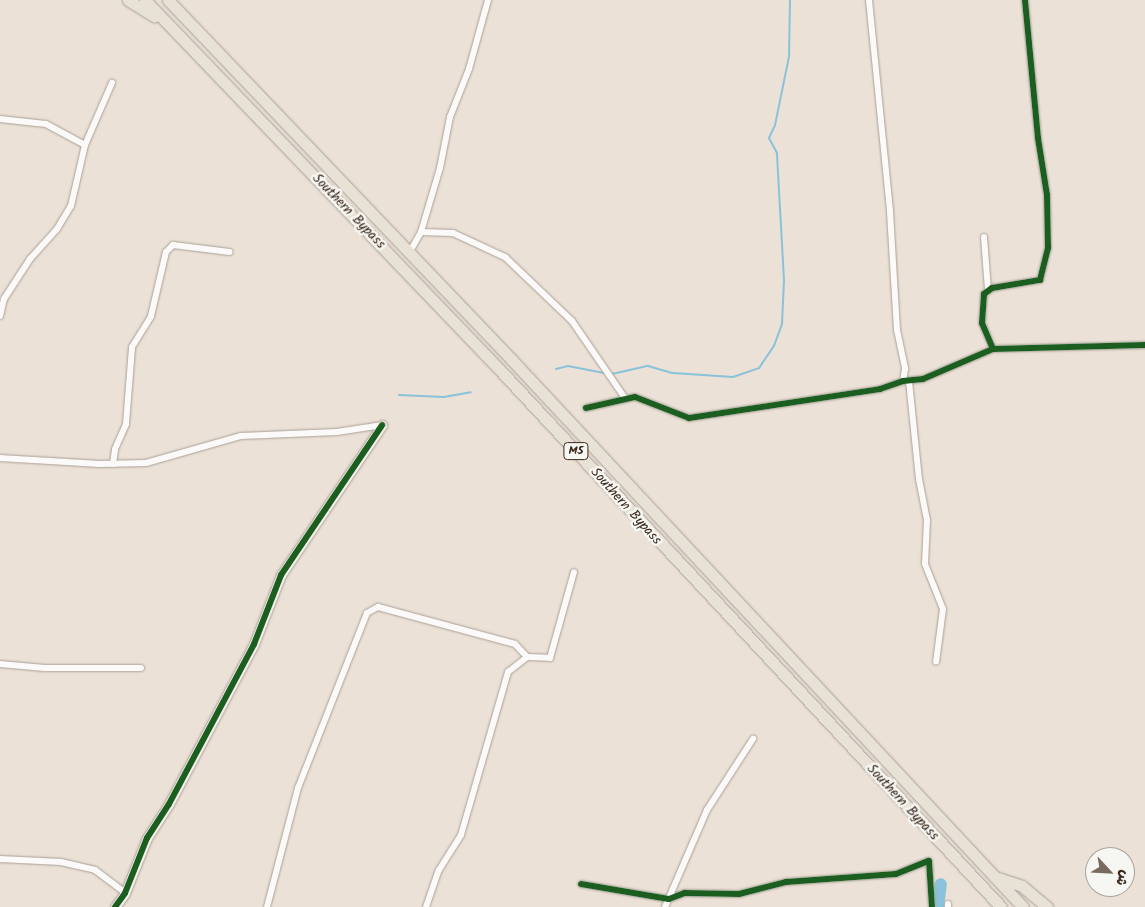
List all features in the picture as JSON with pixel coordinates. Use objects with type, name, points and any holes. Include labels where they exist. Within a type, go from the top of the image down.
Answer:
[{"type":"highway","points":[[128,0],[169,25]]},
{"type":"highway","name":"Southern Bypass","points":[[145,0],[506,376],[1001,907]]},
{"type":"highway","name":"Southern Bypass","points":[[168,0],[409,253],[1023,907]]},
{"type":"highway","points":[[987,907],[989,894],[997,880],[1022,886],[1046,907]]},
{"type":"street","points":[[409,253],[421,232],[440,168],[450,117],[470,69],[488,0]]},
{"type":"street","points":[[869,0],[890,212],[898,330],[919,479],[927,520],[925,564],[943,609],[936,662]]},
{"type":"street","points":[[988,290],[1040,280],[1048,248],[1047,195],[1038,138],[1025,0]]},
{"type":"street","points":[[0,316],[4,299],[30,259],[57,229],[71,206],[85,145],[112,83]]},
{"type":"street","points":[[0,119],[46,124],[85,145]]},
{"type":"street","points":[[421,232],[453,233],[505,257],[572,321],[625,398]]},
{"type":"street","points":[[984,237],[988,290],[982,299],[982,323],[993,349]]},
{"type":"street","points":[[113,464],[126,424],[132,347],[151,316],[166,252],[173,245],[230,252]]},
{"type":"street","points":[[586,408],[625,398],[652,401],[689,418],[807,402],[880,388],[906,381],[993,349],[1145,345]]},
{"type":"street","points":[[0,458],[113,464],[146,463],[241,436],[337,432],[382,425]]},
{"type":"street","points":[[115,907],[125,893],[147,838],[169,804],[254,644],[281,575],[382,425]]},
{"type":"street","points":[[426,907],[439,870],[461,835],[508,672],[528,658],[550,658],[574,572]]},
{"type":"street","points":[[267,907],[298,788],[367,614],[378,607],[516,644],[528,658]]},
{"type":"street","points":[[0,664],[46,668],[141,668]]},
{"type":"street","points":[[665,907],[707,810],[753,739]]},
{"type":"street","points":[[0,859],[61,862],[95,870],[125,893]]},
{"type":"street","points":[[581,884],[669,899],[684,894],[739,894],[786,882],[896,874],[929,860],[932,907]]},
{"type":"waterway","points":[[612,374],[648,366],[673,373],[733,377],[759,368],[774,346],[782,324],[784,280],[777,153],[769,138],[775,125],[789,57],[790,0]]},
{"type":"waterway","points":[[556,369],[568,366],[605,373]]},
{"type":"waterway","points":[[399,395],[444,397],[471,392]]},
{"type":"waterway","points":[[938,907],[941,884]]},
{"type":"cycle path","points":[[993,349],[982,323],[984,294],[992,288],[1040,280],[1048,248],[1047,195],[1038,138],[1025,0]]},
{"type":"cycle path","points":[[586,408],[635,397],[689,418],[880,389],[903,381],[923,379],[993,349],[1145,345]]},
{"type":"cycle path","points":[[115,907],[125,893],[147,838],[169,804],[254,644],[281,575],[382,425]]},
{"type":"cycle path","points":[[581,884],[669,899],[685,893],[739,894],[786,882],[896,874],[929,861],[932,907]]}]
